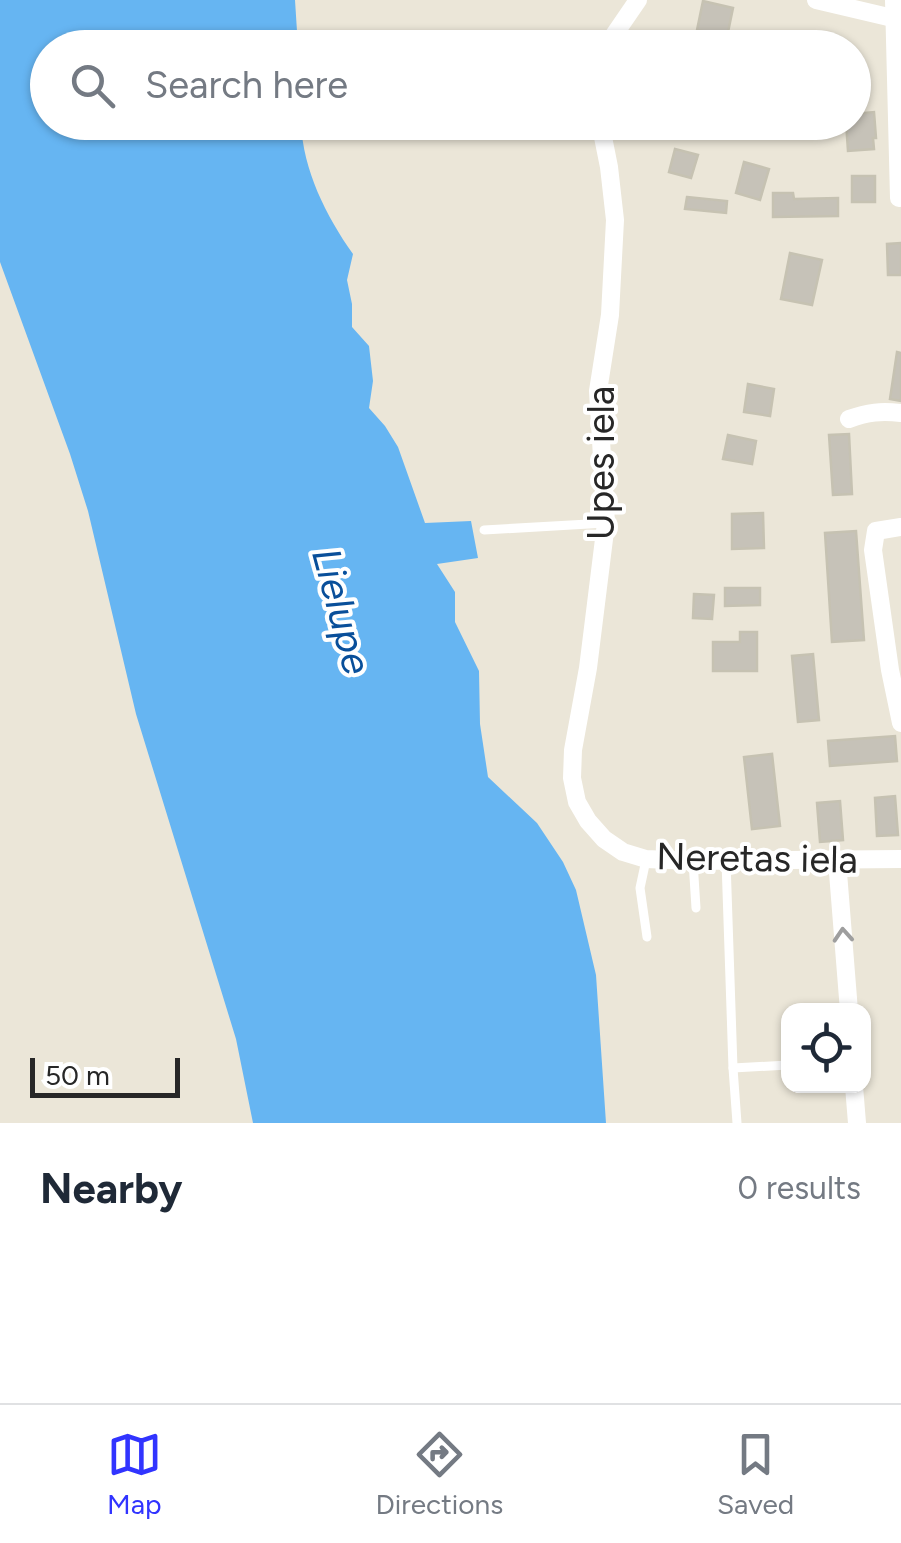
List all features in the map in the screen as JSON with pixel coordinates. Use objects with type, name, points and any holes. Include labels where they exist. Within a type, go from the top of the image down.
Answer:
[{"type":"street","points":[[617,30],[638,0]]},
{"type":"street","points":[[816,0],[896,13],[899,198]]},
{"type":"street","name":"Upes iela","points":[[577,802],[572,778],[574,750],[606,523],[598,392],[610,315],[615,220],[604,140]]},
{"type":"street","points":[[849,419],[867,412],[901,414]]},
{"type":"street","points":[[901,526],[876,531],[873,550],[901,723]]},
{"type":"street","name":"Neretas iela","points":[[577,802],[604,839],[624,852],[646,859],[901,859]]},
{"type":"street","points":[[837,860],[848,1003]]},
{"type":"street","points":[[855,1093],[857,1123]]},
{"type":"lane","points":[[484,530],[606,523]]},
{"type":"lane","points":[[646,859],[640,888],[646,936]]},
{"type":"lane","points":[[693,861],[696,908]]},
{"type":"lane","points":[[726,861],[738,1123]]},
{"type":"lane","points":[[733,1068],[781,1065]]},
{"type":"water","name":"Lielupe","points":[[0,0],[295,0],[297,30],[30,30],[30,140],[303,140],[318,192],[353,254],[347,280],[352,327],[369,346],[373,381],[369,408],[398,447],[425,523],[471,521],[478,558],[437,564],[455,592],[455,622],[479,671],[480,724],[488,777],[537,823],[576,890],[596,975],[606,1123],[253,1123],[236,1039],[136,714],[88,511],[0,262]]},
{"type":"building","points":[[703,1],[733,8],[728,30],[697,30]]},
{"type":"building","points":[[874,112],[874,149],[848,151],[847,140],[871,140]]},
{"type":"building","points":[[675,149],[698,155],[691,178],[669,172]]},
{"type":"building","points":[[744,162],[769,169],[760,200],[736,193]]},
{"type":"building","points":[[852,176],[875,176],[875,202],[852,202]]},
{"type":"building","points":[[773,193],[793,193],[794,199],[838,198],[838,216],[773,217]]},
{"type":"building","points":[[687,197],[727,201],[726,213],[685,209]]},
{"type":"building","points":[[901,243],[901,275],[888,275],[887,244]]},
{"type":"building","points":[[790,253],[822,260],[812,305],[781,299]]},
{"type":"building","points":[[897,352],[901,353],[901,401],[890,399]]},
{"type":"building","points":[[748,384],[774,389],[770,416],[744,412]]},
{"type":"building","points":[[849,434],[852,494],[833,495],[829,435]]},
{"type":"building","points":[[728,435],[756,441],[752,464],[723,459]]},
{"type":"building","points":[[763,513],[764,548],[732,549],[732,514]]},
{"type":"building","points":[[856,531],[864,640],[832,642],[825,533]]},
{"type":"building","points":[[725,588],[760,588],[760,605],[725,606]]},
{"type":"building","points":[[694,594],[714,595],[712,619],[693,618]]},
{"type":"building","points":[[740,632],[757,632],[757,671],[713,671],[713,642],[740,642]]},
{"type":"building","points":[[813,654],[819,720],[798,722],[792,656]]},
{"type":"building","points":[[895,736],[897,761],[830,766],[828,741]]},
{"type":"building","points":[[772,754],[780,826],[752,829],[744,757]]},
{"type":"building","points":[[895,796],[898,835],[877,836],[875,798]]},
{"type":"building","points":[[840,801],[843,840],[820,842],[817,803]]}]
